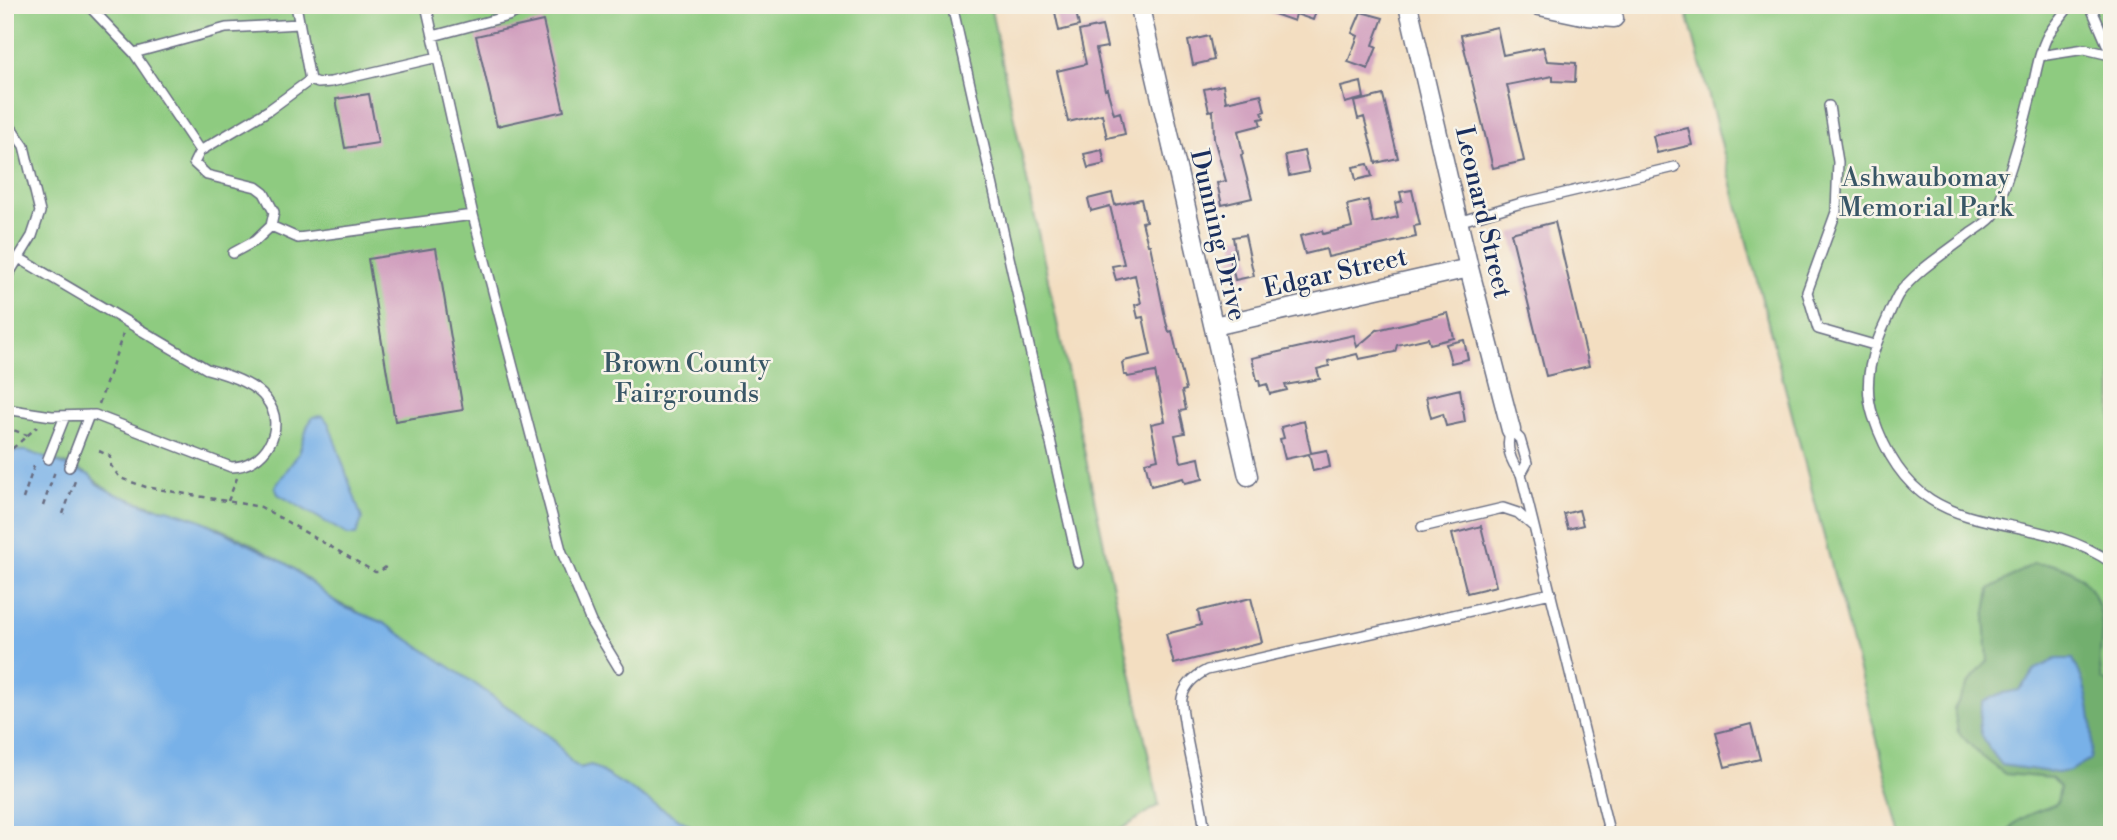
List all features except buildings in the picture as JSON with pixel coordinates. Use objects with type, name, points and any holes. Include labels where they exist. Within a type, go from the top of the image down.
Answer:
[{"type":"street","name":"Dunning Drive","points":[[1143,5],[1141,12],[1248,476]]},
{"type":"street","name":"Leonard Street","points":[[1408,5],[1469,268],[1511,430]]},
{"type":"street","points":[[1535,5],[1587,16],[1614,18]]},
{"type":"street","name":"Edgar Street","points":[[1214,326],[1469,268]]},
{"type":"lane","points":[[88,5],[134,53],[200,151]]},
{"type":"lane","points":[[296,5],[310,80]]},
{"type":"lane","points":[[426,5],[473,215],[561,550],[591,622],[619,668]]},
{"type":"lane","points":[[505,5],[508,16]]},
{"type":"lane","points":[[433,36],[508,16],[531,5]]},
{"type":"lane","points":[[952,5],[1078,564]]},
{"type":"lane","points":[[2070,5],[2048,36],[2040,56],[2013,163],[1994,215],[1923,270],[1898,295],[1874,345],[1868,372],[1872,412],[1890,458],[1917,490],[1943,508],[1962,516],[2052,534],[2079,543],[2112,563]]},
{"type":"lane","points":[[2090,5],[2111,56]]},
{"type":"lane","points":[[134,53],[226,28],[299,24]]},
{"type":"lane","points":[[2040,56],[2085,49],[2111,56]]},
{"type":"lane","points":[[310,80],[318,83],[331,82],[438,57]]},
{"type":"lane","points":[[233,253],[255,241],[271,226],[274,212],[264,193],[256,187],[206,175],[194,163],[200,151],[269,110],[310,80]]},
{"type":"lane","points":[[1829,106],[1838,162],[1836,212],[1807,292],[1818,329],[1874,345]]},
{"type":"lane","points":[[5,119],[24,146],[40,212],[37,224],[5,280]]},
{"type":"lane","points":[[1458,222],[1518,204],[1675,167]]},
{"type":"lane","points":[[271,226],[298,238],[473,215]]},
{"type":"lane","points":[[5,410],[52,416],[92,415],[231,467],[241,466],[258,458],[272,440],[274,419],[266,399],[248,386],[223,373],[207,369],[19,258]]},
{"type":"lane","points":[[74,468],[92,415]]},
{"type":"lane","points":[[54,460],[65,416]]},
{"type":"lane","name":"Leonard Street","points":[[1511,430],[1507,441],[1514,467],[1521,474],[1610,835]]},
{"type":"lane","points":[[1422,527],[1503,508],[1518,513],[1535,529]]},
{"type":"lane","points":[[1205,835],[1181,700],[1187,686],[1195,677],[1207,670],[1550,593]]},
{"type":"path","points":[[92,415],[125,329]]},
{"type":"path","points":[[5,426],[27,435],[5,455]]},
{"type":"path","points":[[99,451],[110,456],[111,466],[120,478],[146,487],[265,509],[375,572],[387,566]]},
{"type":"path","points":[[23,499],[38,455]]},
{"type":"path","points":[[43,506],[54,460]]},
{"type":"path","points":[[228,501],[241,466]]},
{"type":"path","points":[[63,514],[74,468]]},
{"type":"green space","name":"Brown County Fairgrounds","points":[[5,5],[990,5],[1159,805],[1112,835],[705,835],[591,765],[580,768],[572,763],[553,739],[353,609],[334,600],[292,567],[241,539],[197,519],[116,495],[84,472],[54,460],[15,451],[5,459]]},
{"type":"green space","name":"Ashwaubomay Memorial Park","points":[[1685,5],[2112,5],[2112,835],[1902,835]]},
{"type":"green space","points":[[2033,564],[2057,565],[2070,570],[2092,591],[2100,610],[2102,679],[2112,686],[2112,835],[2008,835],[2021,818],[2057,803],[2060,787],[2051,778],[2005,774],[1979,754],[1958,732],[1954,709],[1970,681],[1988,661],[1985,618],[1990,589]]},
{"type":"water","points":[[323,416],[329,424],[362,519],[356,535],[348,535],[278,494],[275,487],[299,453],[313,417]]},
{"type":"water","points":[[15,451],[27,451],[90,475],[97,484],[113,493],[151,507],[201,520],[287,564],[341,606],[382,622],[468,679],[553,739],[572,763],[580,768],[591,765],[705,835],[5,835],[5,459]]},
{"type":"water","points":[[2056,659],[2073,659],[2083,682],[2091,721],[2090,759],[2070,771],[2057,773],[2002,765],[1982,736],[1979,721],[1983,702],[1999,694],[2019,690],[2036,669]]}]
